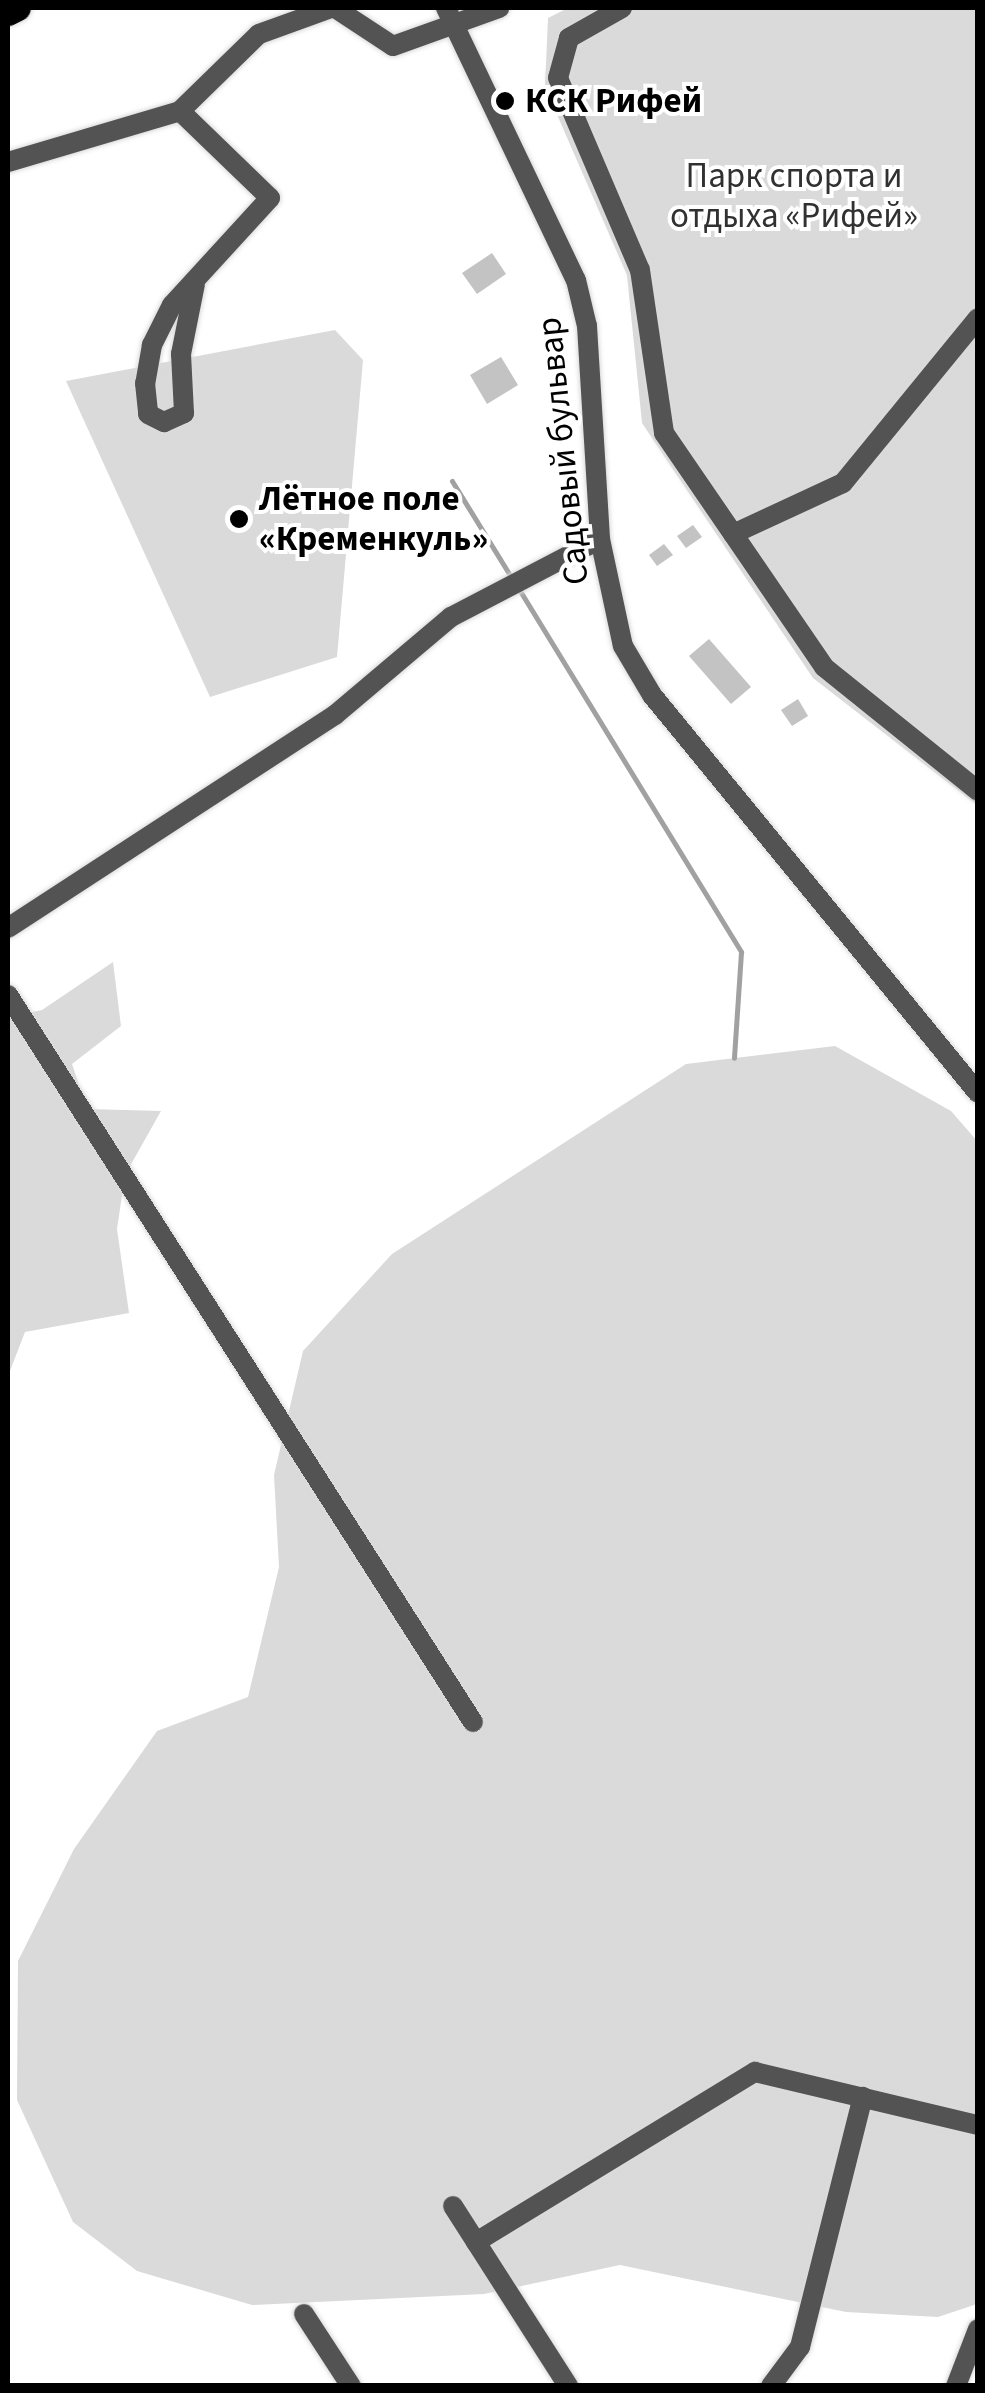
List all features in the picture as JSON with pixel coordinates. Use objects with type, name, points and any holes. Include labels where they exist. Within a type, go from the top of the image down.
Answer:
[{"type":"main road","points":[[8,12],[18,8]]},
{"type":"street","points":[[8,162],[180,110],[259,34],[333,8],[393,46],[451,17],[499,8]]},
{"type":"street","points":[[622,8],[569,38],[558,78],[640,270],[664,433],[840,685],[978,790]]},
{"type":"street","name":"Садовый бульвар","points":[[451,17],[576,280],[588,326],[600,539],[624,646],[652,695],[978,1093]]},
{"type":"street","points":[[180,110],[270,198],[172,305],[152,345],[148,414],[164,422],[184,413],[181,354],[195,284]]},
{"type":"street","points":[[733,534],[844,483],[978,318]]},
{"type":"street","points":[[8,928],[335,715],[451,617],[600,539]]},
{"type":"street","points":[[8,995],[473,1722]]},
{"type":"street","points":[[476,2242],[754,2072],[978,2125]]},
{"type":"street","points":[[771,2386],[800,2347],[863,2098]]},
{"type":"street","points":[[452,2206],[568,2386]]},
{"type":"street","points":[[304,2314],[351,2386]]},
{"type":"street","points":[[956,2386],[978,2329]]},
{"type":"green space","name":"Парк спорта и отдыха «Рифей»","points":[[568,8],[977,8],[977,805],[813,678],[642,423],[627,275],[545,87],[548,18]]},
{"type":"green space","name":"Лётное поле «Кременкуль»","points":[[335,330],[363,360],[337,657],[210,697],[66,381]]},
{"type":"green space","points":[[113,962],[121,1026],[72,1064],[87,1109],[161,1111],[125,1175],[117,1229],[129,1313],[25,1332],[8,1376],[8,1017],[42,1010]]},
{"type":"green space","points":[[835,1046],[951,1111],[978,1142],[977,2304],[938,2317],[846,2312],[620,2265],[484,2294],[252,2305],[137,2271],[73,2222],[17,2100],[18,1961],[74,1849],[157,1731],[248,1697],[279,1567],[274,1475],[303,1351],[392,1254],[686,1064]]},
{"type":"building","points":[[492,253],[506,274],[477,294],[462,273]]},
{"type":"building","points":[[501,357],[518,385],[487,404],[470,375]]},
{"type":"building","points":[[693,525],[702,537],[686,548],[677,536]]},
{"type":"building","points":[[664,544],[673,555],[657,566],[649,555]]},
{"type":"building","points":[[709,639],[751,687],[731,704],[689,656]]},
{"type":"building","points":[[798,699],[808,716],[792,726],[781,710]]},
{"type":"waterway","points":[[452,481],[511,577]]},
{"type":"waterway","points":[[517,586],[741,952],[734,1058]]},
{"type":"place","name":"КСК Рифей","points":[[505,101]]},
{"type":"place","name":"Лётное поле «Кременкуль»","points":[[239,519]]}]
